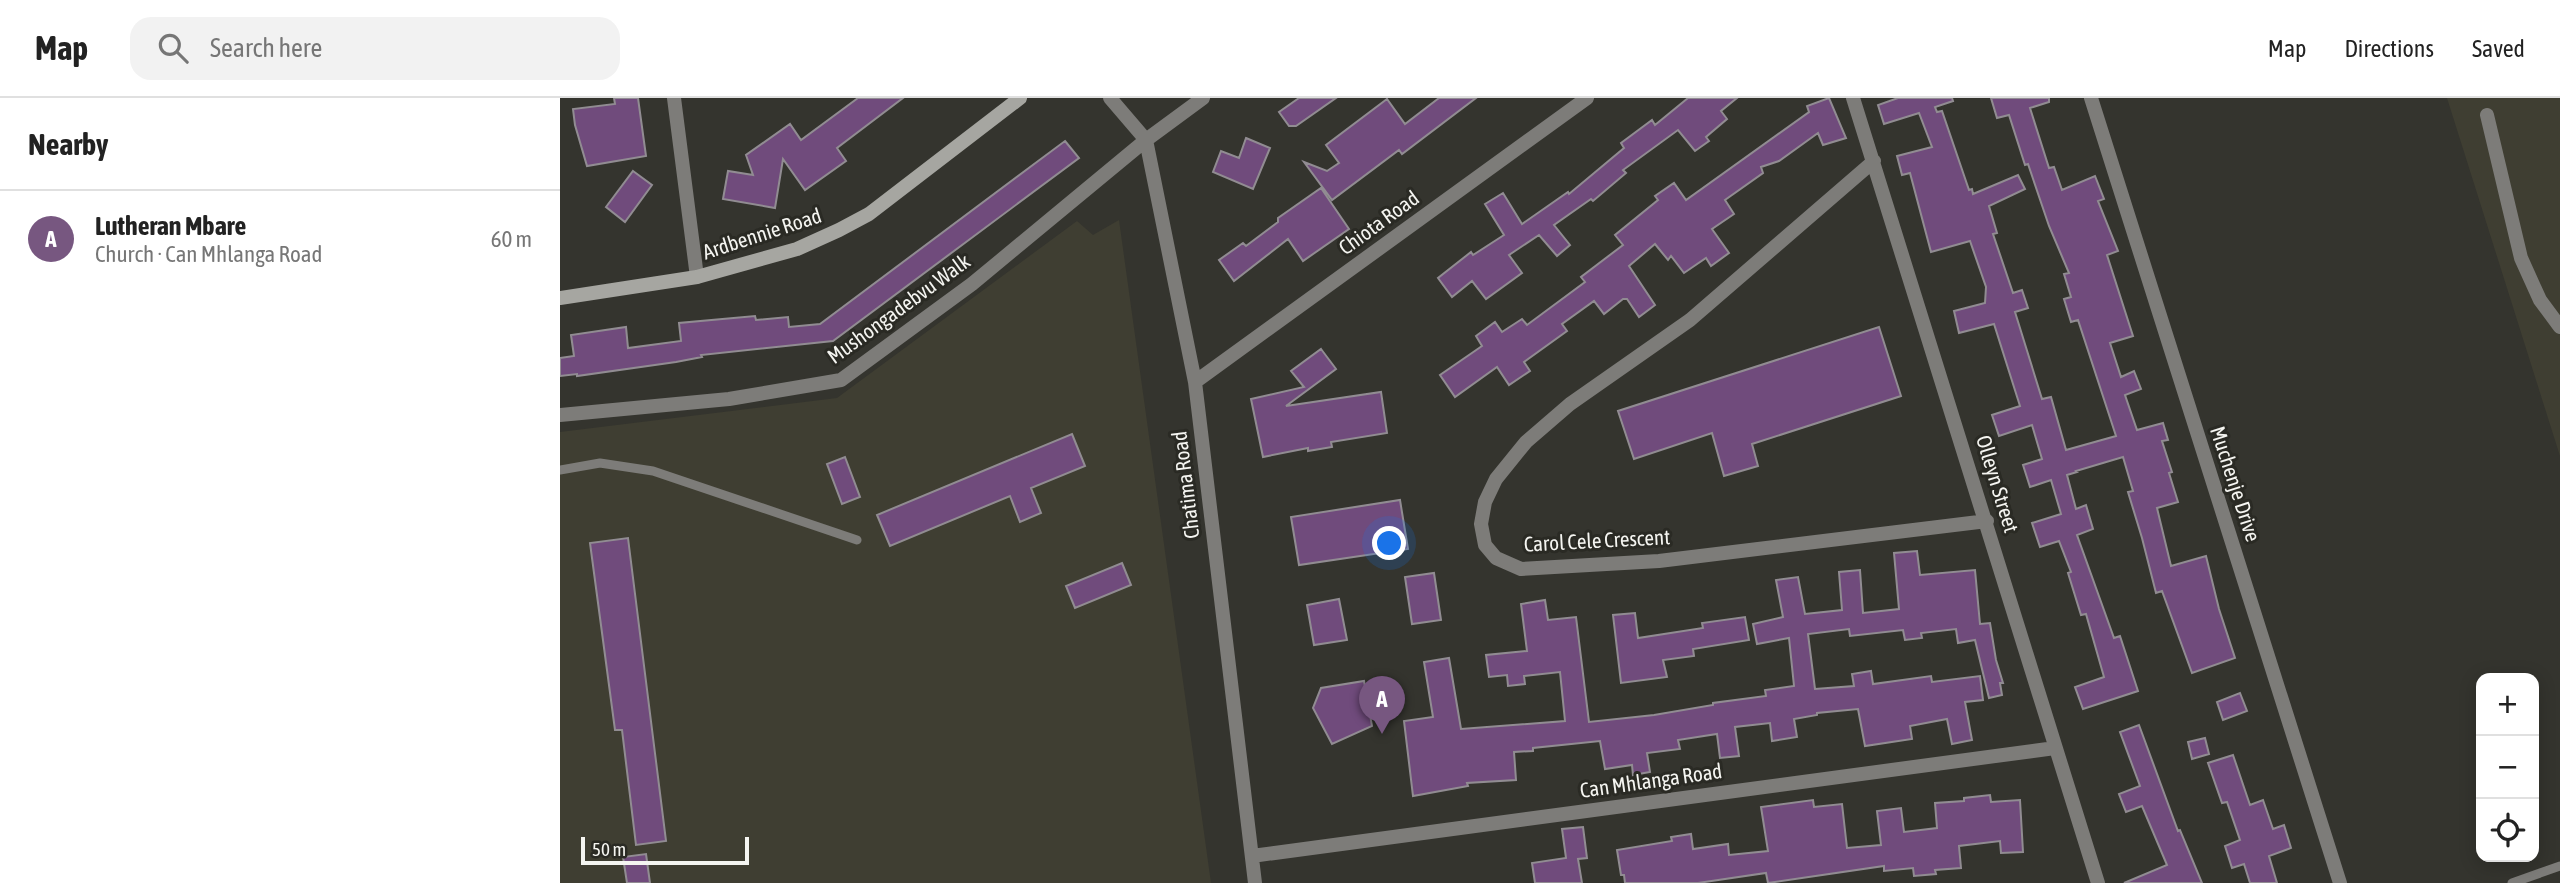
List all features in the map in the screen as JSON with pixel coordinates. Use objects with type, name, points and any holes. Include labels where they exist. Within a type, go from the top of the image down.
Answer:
[{"type":"main road","name":"Ardbennie Road","points":[[560,298],[697,277],[797,249],[869,214],[1020,98]]},
{"type":"street","points":[[674,98],[697,277]]},
{"type":"street","name":"Chatima Road","points":[[1110,98],[1146,140],[1195,382],[1255,883]]},
{"type":"street","name":"Mushongadebvu Walk","points":[[560,415],[729,399],[841,380],[972,284],[1146,140],[1203,98]]},
{"type":"street","name":"Chiota Road","points":[[1195,382],[1587,98]]},
{"type":"street","name":"Olleyn Street","points":[[1853,98],[2098,883]]},
{"type":"street","name":"Muchenje Drive","points":[[2091,98],[2340,883]]},
{"type":"street","points":[[2487,114],[2521,258],[2540,300],[2560,327]]},
{"type":"street","name":"Carol Cele Crescent","points":[[1874,161],[1690,320],[1570,404],[1526,442],[1496,479],[1485,502],[1480,524],[1485,545],[1496,558],[1521,569],[1659,561],[1987,521]]},
{"type":"street","name":"Can Mhlanga Road","points":[[1252,856],[2055,748]]},
{"type":"lane","points":[[560,470],[600,463],[653,471],[857,540]]},
{"type":"lane","points":[[2512,883],[2560,866]]},
{"type":"shaded area","points":[[2447,98],[2560,98],[2560,456]]},
{"type":"shaded area","points":[[1119,220],[1211,883],[560,883],[560,432],[837,398],[1077,221],[1093,235]]},
{"type":"building","points":[[614,98],[638,98],[646,156],[587,166],[573,109],[615,104]]},
{"type":"building","points":[[858,98],[903,98],[837,148],[846,161],[805,190],[783,159],[775,208],[723,199],[728,171],[753,175],[746,155],[790,124],[801,140]]},
{"type":"building","points":[[1299,98],[1336,98],[1296,126],[1289,126],[1279,112]]},
{"type":"building","points":[[1439,98],[1476,98],[1402,154],[1399,150],[1332,200],[1304,162],[1327,171],[1339,163],[1326,145],[1387,99],[1405,124]]},
{"type":"building","points":[[1688,98],[1737,98],[1721,111],[1727,119],[1706,137],[1709,141],[1695,151],[1678,130],[1623,170],[1626,173],[1593,201],[1591,199],[1554,225],[1570,245],[1557,256],[1539,235],[1509,255],[1522,273],[1486,299],[1472,281],[1452,297],[1438,278],[1471,252],[1473,255],[1504,235],[1485,204],[1503,193],[1522,224],[1568,192],[1569,194],[1624,148],[1621,143],[1652,120],[1655,125]]},
{"type":"building","points":[[1829,98],[1846,138],[1823,145],[1818,133],[1779,161],[1761,167],[1763,173],[1725,200],[1734,214],[1712,229],[1729,253],[1711,266],[1706,258],[1684,273],[1671,256],[1668,260],[1655,244],[1629,266],[1655,305],[1639,317],[1627,299],[1623,299],[1604,314],[1594,301],[1562,324],[1567,331],[1524,362],[1530,371],[1509,385],[1497,367],[1455,397],[1440,375],[1482,346],[1476,336],[1495,322],[1502,332],[1522,319],[1527,325],[1585,282],[1581,277],[1623,245],[1615,235],[1658,200],[1655,196],[1674,183],[1686,200],[1809,112],[1807,106]]},
{"type":"building","points":[[1898,98],[1952,98],[1953,101],[1935,107],[1937,112],[1942,111],[1969,190],[1972,189],[1973,194],[2018,175],[2025,189],[1989,206],[1997,233],[1993,234],[2013,293],[2022,290],[2028,308],[2015,312],[2042,399],[2051,397],[2066,450],[2116,436],[2078,320],[2071,322],[2064,299],[2071,297],[2064,274],[2069,273],[2049,226],[2028,164],[2025,165],[2009,115],[1997,118],[1991,98],[2049,98],[2049,102],[2030,108],[2049,168],[2054,167],[2062,190],[2095,176],[2104,199],[2098,201],[2118,251],[2107,255],[2133,336],[2110,343],[2121,377],[2134,371],[2141,389],[2125,395],[2137,430],[2163,423],[2168,440],[2162,441],[2178,502],[2157,508],[2171,566],[2206,556],[2235,658],[2192,673],[2162,591],[2156,593],[2128,492],[2133,491],[2123,457],[2076,471],[2067,475],[2076,509],[2086,505],[2093,529],[2077,535],[2114,638],[2120,636],[2138,691],[2083,709],[2075,687],[2104,677],[2086,614],[2081,615],[2068,573],[2071,572],[2059,541],[2040,547],[2032,523],[2061,514],[2051,480],[2030,487],[2023,465],[2042,459],[2032,425],[1999,436],[1992,415],[2020,406],[1994,324],[1959,333],[1954,311],[1985,303],[1986,287],[1970,241],[1931,252],[1910,173],[1902,175],[1897,156],[1932,147],[1919,113],[1884,124],[1878,105]]},
{"type":"building","points":[[1246,138],[1270,148],[1253,189],[1213,172],[1221,151],[1239,158]]},
{"type":"building","points":[[1065,141],[1079,158],[833,341],[701,355],[702,357],[676,362],[560,376],[560,358],[574,356],[571,335],[626,327],[628,348],[681,341],[679,323],[755,316],[756,320],[788,317],[789,327],[820,324]]},
{"type":"building","points":[[633,171],[652,185],[625,222],[606,207]]},
{"type":"building","points":[[1321,188],[1349,229],[1303,261],[1288,239],[1234,281],[1219,260],[1243,243],[1246,246],[1278,222],[1278,218]]},
{"type":"building","points":[[1879,327],[1901,396],[1752,444],[1758,466],[1724,476],[1712,433],[1634,459],[1618,411]]},
{"type":"building","points":[[1321,349],[1336,369],[1286,406],[1381,392],[1387,433],[1331,442],[1332,447],[1308,451],[1308,448],[1263,457],[1251,399],[1304,387],[1291,371]]},
{"type":"building","points":[[1072,434],[1085,466],[1031,488],[1041,513],[1020,522],[1010,496],[890,546],[877,515]]},
{"type":"building","points":[[845,457],[860,497],[842,504],[827,464]]},
{"type":"building","points":[[1400,500],[1408,549],[1299,565],[1291,517]]},
{"type":"building","points":[[628,538],[666,841],[636,845],[622,730],[615,730],[590,543]]},
{"type":"building","points":[[1917,551],[1920,575],[1975,570],[1980,624],[1990,623],[2003,683],[2000,683],[2002,695],[1989,698],[1975,640],[1958,643],[1956,629],[1921,633],[1922,638],[1905,640],[1903,630],[1850,636],[1849,629],[1808,634],[1815,689],[1854,686],[1852,674],[1871,671],[1873,684],[1931,676],[1932,682],[1980,676],[1983,700],[1965,702],[1972,740],[1952,744],[1947,719],[1910,726],[1912,739],[1865,746],[1858,709],[1817,713],[1794,719],[1797,737],[1772,741],[1770,723],[1735,727],[1739,756],[1720,758],[1717,734],[1678,740],[1680,749],[1647,753],[1650,772],[1633,775],[1632,765],[1605,769],[1600,741],[1533,748],[1533,751],[1514,752],[1516,780],[1467,783],[1468,786],[1413,796],[1404,721],[1433,717],[1424,662],[1449,658],[1461,729],[1565,721],[1560,672],[1524,676],[1525,684],[1508,686],[1507,675],[1489,677],[1486,655],[1527,651],[1521,604],[1545,600],[1548,620],[1576,617],[1589,722],[1654,715],[1766,696],[1765,690],[1794,686],[1789,638],[1757,644],[1753,624],[1783,617],[1776,580],[1798,577],[1805,614],[1842,610],[1839,572],[1860,570],[1863,613],[1899,609],[1894,553]]},
{"type":"building","points":[[1122,563],[1131,585],[1075,608],[1066,586]]},
{"type":"building","points":[[1434,573],[1441,620],[1412,624],[1405,577]]},
{"type":"building","points":[[1339,599],[1347,640],[1314,645],[1307,605]]},
{"type":"building","points":[[1635,613],[1638,638],[1703,628],[1702,623],[1745,617],[1749,640],[1693,649],[1694,656],[1663,660],[1667,677],[1621,683],[1613,615]]},
{"type":"building","points":[[1364,681],[1372,726],[1332,744],[1313,708],[1321,688]]},
{"type":"building","points":[[2240,693],[2247,711],[2223,720],[2217,702]]},
{"type":"building","points":[[2139,725],[2178,831],[2180,830],[2202,883],[2124,883],[2167,865],[2142,806],[2126,812],[2119,794],[2140,786],[2120,732]]},
{"type":"building","points":[[2205,738],[2209,754],[2192,759],[2188,742]]},
{"type":"building","points":[[2233,755],[2250,805],[2263,800],[2273,829],[2284,825],[2291,848],[2269,856],[2277,883],[2250,883],[2244,864],[2232,868],[2225,846],[2240,840],[2227,802],[2222,803],[2208,763]]},
{"type":"building","points":[[1990,795],[1991,802],[2020,800],[2023,852],[2001,853],[2000,841],[1959,846],[1961,868],[1935,870],[1936,874],[1914,876],[1913,868],[1884,871],[1884,866],[1768,883],[1766,873],[1698,883],[1625,883],[1624,875],[1621,875],[1617,850],[1672,841],[1671,837],[1691,834],[1693,849],[1728,844],[1729,855],[1768,851],[1761,807],[1813,800],[1814,807],[1842,804],[1847,848],[1881,845],[1877,811],[1901,808],[1904,832],[1937,828],[1935,803],[1964,801],[1964,798]]},
{"type":"building","points":[[1583,827],[1587,858],[1578,859],[1582,883],[1535,883],[1532,863],[1566,858],[1562,829]]},
{"type":"building","points":[[646,854],[650,883],[627,883],[623,857]]},
{"type":"place","name":"Lutheran Mbare","points":[[1382,734]]}]
